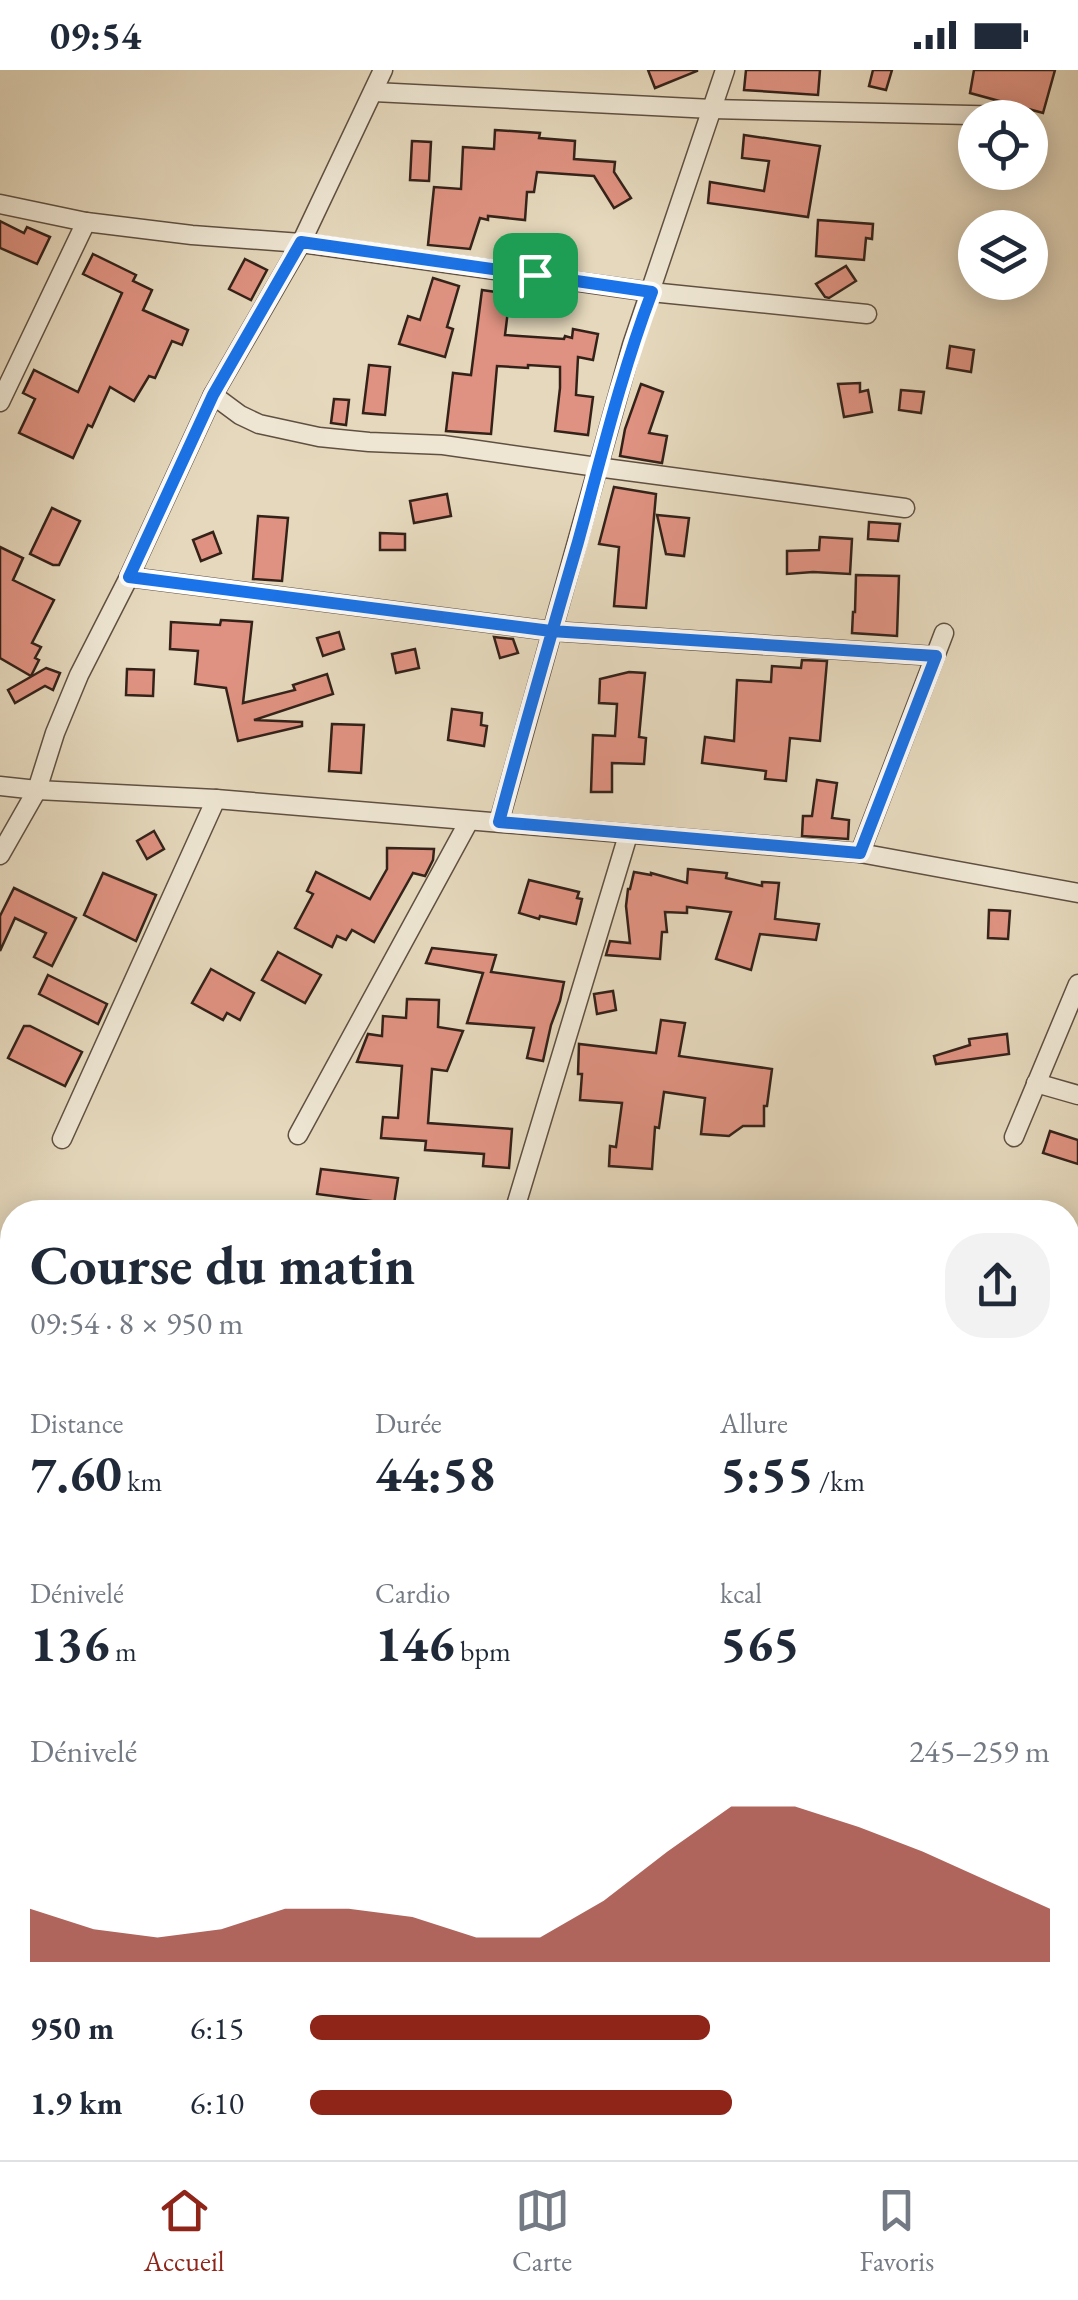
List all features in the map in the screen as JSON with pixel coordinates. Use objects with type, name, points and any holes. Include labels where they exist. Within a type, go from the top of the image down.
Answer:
[{"type":"street","points":[[0,855],[36,790],[78,675],[129,577],[213,395],[301,242],[383,70]]},
{"type":"street","points":[[499,822],[632,344],[724,70]]},
{"type":"street","points":[[374,92],[958,115]]},
{"type":"street","points":[[0,204],[86,222],[192,235],[301,242],[652,292],[867,314]]},
{"type":"street","points":[[0,402],[86,222]]},
{"type":"street","points":[[213,395],[240,416],[259,424],[319,438],[443,445],[905,508]]},
{"type":"street","points":[[129,577],[551,631],[936,656]]},
{"type":"street","points":[[860,853],[944,633]]},
{"type":"street","points":[[0,786],[216,799],[860,853],[1078,893]]},
{"type":"street","points":[[62,1139],[216,799]]},
{"type":"street","points":[[298,1135],[469,821]]},
{"type":"street","points":[[518,1200],[628,835]]},
{"type":"street","points":[[1014,1137],[1078,984]]},
{"type":"street","points":[[1036,1083],[1078,1096]]},
{"type":"building","points":[[648,70],[697,70],[697,71],[655,88]]},
{"type":"building","points":[[746,70],[820,70],[818,95],[744,90]]},
{"type":"building","points":[[873,70],[892,70],[886,90],[869,86]]},
{"type":"building","points":[[974,70],[1055,70],[1047,100],[996,100],[970,93]]},
{"type":"building","points":[[495,130],[540,133],[539,138],[575,141],[574,159],[615,162],[614,172],[631,198],[614,208],[594,176],[537,172],[534,192],[527,192],[525,220],[480,218],[470,249],[428,245],[434,187],[461,189],[463,147],[494,149]]},
{"type":"building","points":[[744,135],[820,146],[808,217],[708,203],[710,182],[764,191],[769,161],[742,158]]},
{"type":"building","points":[[412,141],[431,142],[429,181],[410,180]]},
{"type":"building","points":[[818,220],[873,224],[872,239],[866,238],[864,260],[816,256]]},
{"type":"building","points":[[0,221],[24,233],[27,227],[50,237],[37,264],[0,248]]},
{"type":"building","points":[[93,254],[136,275],[133,281],[152,290],[143,310],[188,330],[182,345],[172,341],[155,378],[149,376],[134,401],[110,387],[73,458],[19,433],[35,399],[23,393],[34,370],[78,392],[122,293],[83,274]]},
{"type":"building","points":[[245,259],[267,270],[251,300],[229,289]]},
{"type":"building","points":[[846,266],[856,281],[825,297],[816,284]]},
{"type":"building","points":[[433,278],[459,286],[447,327],[453,329],[445,357],[399,344],[408,316],[420,320]]},
{"type":"building","points":[[482,290],[510,294],[505,335],[564,339],[572,338],[573,329],[598,334],[593,360],[578,357],[576,395],[593,397],[588,435],[555,431],[560,367],[528,365],[497,366],[491,434],[446,431],[453,373],[471,375]]},
{"type":"building","points":[[950,346],[974,350],[971,372],[947,368]]},
{"type":"building","points":[[369,365],[390,367],[385,415],[363,413]]},
{"type":"building","points":[[860,383],[860,392],[868,390],[872,412],[844,417],[838,384]]},
{"type":"building","points":[[641,384],[663,392],[649,433],[667,436],[662,463],[620,456]]},
{"type":"building","points":[[901,390],[924,392],[921,413],[899,410]]},
{"type":"building","points":[[334,399],[349,400],[346,425],[331,423]]},
{"type":"building","points":[[614,487],[656,494],[646,608],[614,606],[619,547],[599,544]]},
{"type":"building","points":[[447,494],[451,516],[414,523],[410,501]]},
{"type":"building","points":[[52,508],[80,521],[59,565],[30,554]]},
{"type":"building","points":[[657,515],[689,518],[684,556],[666,554]]},
{"type":"building","points":[[258,516],[288,518],[282,581],[253,579]]},
{"type":"building","points":[[869,522],[900,524],[898,541],[868,539]]},
{"type":"building","points":[[213,532],[221,553],[201,561],[193,540]]},
{"type":"building","points":[[380,533],[405,534],[405,550],[380,550]]},
{"type":"building","points":[[820,537],[852,539],[850,574],[787,574],[787,551],[819,550]]},
{"type":"building","points":[[0,547],[23,558],[13,580],[54,600],[32,643],[41,647],[31,676],[0,658]]},
{"type":"building","points":[[856,575],[899,576],[897,636],[852,633]]},
{"type":"building","points":[[221,620],[252,622],[243,703],[295,690],[293,685],[327,674],[333,694],[254,720],[302,722],[302,726],[238,741],[226,688],[195,684],[198,651],[170,649],[171,622],[220,625]]},
{"type":"building","points":[[339,632],[344,649],[323,656],[317,638]]},
{"type":"building","points":[[494,637],[513,639],[518,653],[500,658]]},
{"type":"building","points":[[415,649],[419,668],[396,673],[392,654]]},
{"type":"building","points":[[802,660],[827,661],[820,741],[790,738],[786,781],[765,779],[766,771],[702,763],[705,737],[734,741],[737,680],[771,682],[772,666],[801,668]]},
{"type":"building","points":[[46,668],[60,673],[53,690],[45,686],[15,703],[8,690]]},
{"type":"building","points":[[127,669],[154,670],[153,696],[126,695]]},
{"type":"building","points":[[629,672],[645,673],[639,737],[646,738],[644,764],[612,763],[612,792],[591,792],[593,735],[615,736],[617,704],[599,703],[600,679]]},
{"type":"building","points":[[452,709],[482,713],[481,725],[487,726],[484,746],[448,740]]},
{"type":"building","points":[[332,724],[364,725],[361,773],[329,771]]},
{"type":"building","points":[[817,780],[837,783],[832,818],[849,820],[848,839],[802,836],[803,816],[812,816]]},
{"type":"building","points":[[154,831],[164,849],[147,859],[137,841]]},
{"type":"building","points":[[387,848],[434,849],[433,860],[425,876],[413,873],[374,942],[352,930],[346,940],[337,936],[332,947],[295,928],[313,894],[307,891],[316,872],[370,899],[387,869]]},
{"type":"building","points":[[688,869],[727,873],[726,878],[762,886],[762,882],[779,883],[775,919],[819,924],[816,940],[760,934],[751,970],[716,959],[731,912],[687,907],[687,913],[665,912],[667,932],[662,932],[660,959],[606,955],[610,941],[630,943],[626,906],[634,872],[687,883]]},
{"type":"building","points":[[103,873],[156,895],[136,941],[84,915]]},
{"type":"building","points":[[529,880],[579,892],[577,898],[582,899],[576,924],[519,913]]},
{"type":"building","points":[[14,888],[76,918],[52,966],[34,957],[46,933],[15,918],[0,951],[0,916]]},
{"type":"building","points":[[989,910],[1010,911],[1008,939],[988,938]]},
{"type":"building","points":[[432,948],[496,955],[491,972],[564,982],[543,1061],[527,1058],[534,1028],[467,1023],[483,973],[426,963]]},
{"type":"building","points":[[278,952],[321,975],[305,1003],[262,980]]},
{"type":"building","points":[[211,969],[254,993],[240,1020],[227,1013],[223,1020],[192,1003]]},
{"type":"building","points":[[48,975],[107,1004],[98,1024],[39,994]]},
{"type":"building","points":[[613,991],[616,1010],[597,1014],[594,994]]},
{"type":"building","points":[[407,999],[439,1000],[438,1027],[463,1031],[447,1071],[432,1069],[428,1123],[512,1129],[509,1168],[483,1166],[484,1154],[425,1150],[426,1141],[381,1138],[383,1117],[398,1118],[402,1066],[357,1062],[368,1034],[382,1036],[383,1016],[406,1018]]},
{"type":"building","points":[[661,1020],[685,1023],[679,1056],[772,1069],[764,1126],[743,1126],[729,1136],[701,1134],[705,1098],[664,1092],[659,1128],[655,1127],[652,1169],[609,1166],[610,1146],[616,1147],[622,1103],[580,1100],[579,1044],[656,1053]]},
{"type":"building","points":[[24,1026],[82,1052],[65,1086],[8,1058]]},
{"type":"building","points":[[1007,1034],[1009,1054],[936,1064],[934,1056],[970,1045],[969,1039]]},
{"type":"building","points":[[1050,1131],[1078,1140],[1078,1164],[1043,1153]]},
{"type":"building","points":[[321,1169],[398,1178],[395,1200],[317,1194]]},
{"type":"route","points":[[535,275],[301,242],[213,395],[129,577],[551,631],[936,656],[860,853],[499,822],[551,631],[578,540],[596,468],[632,344],[652,292],[535,275]]}]
